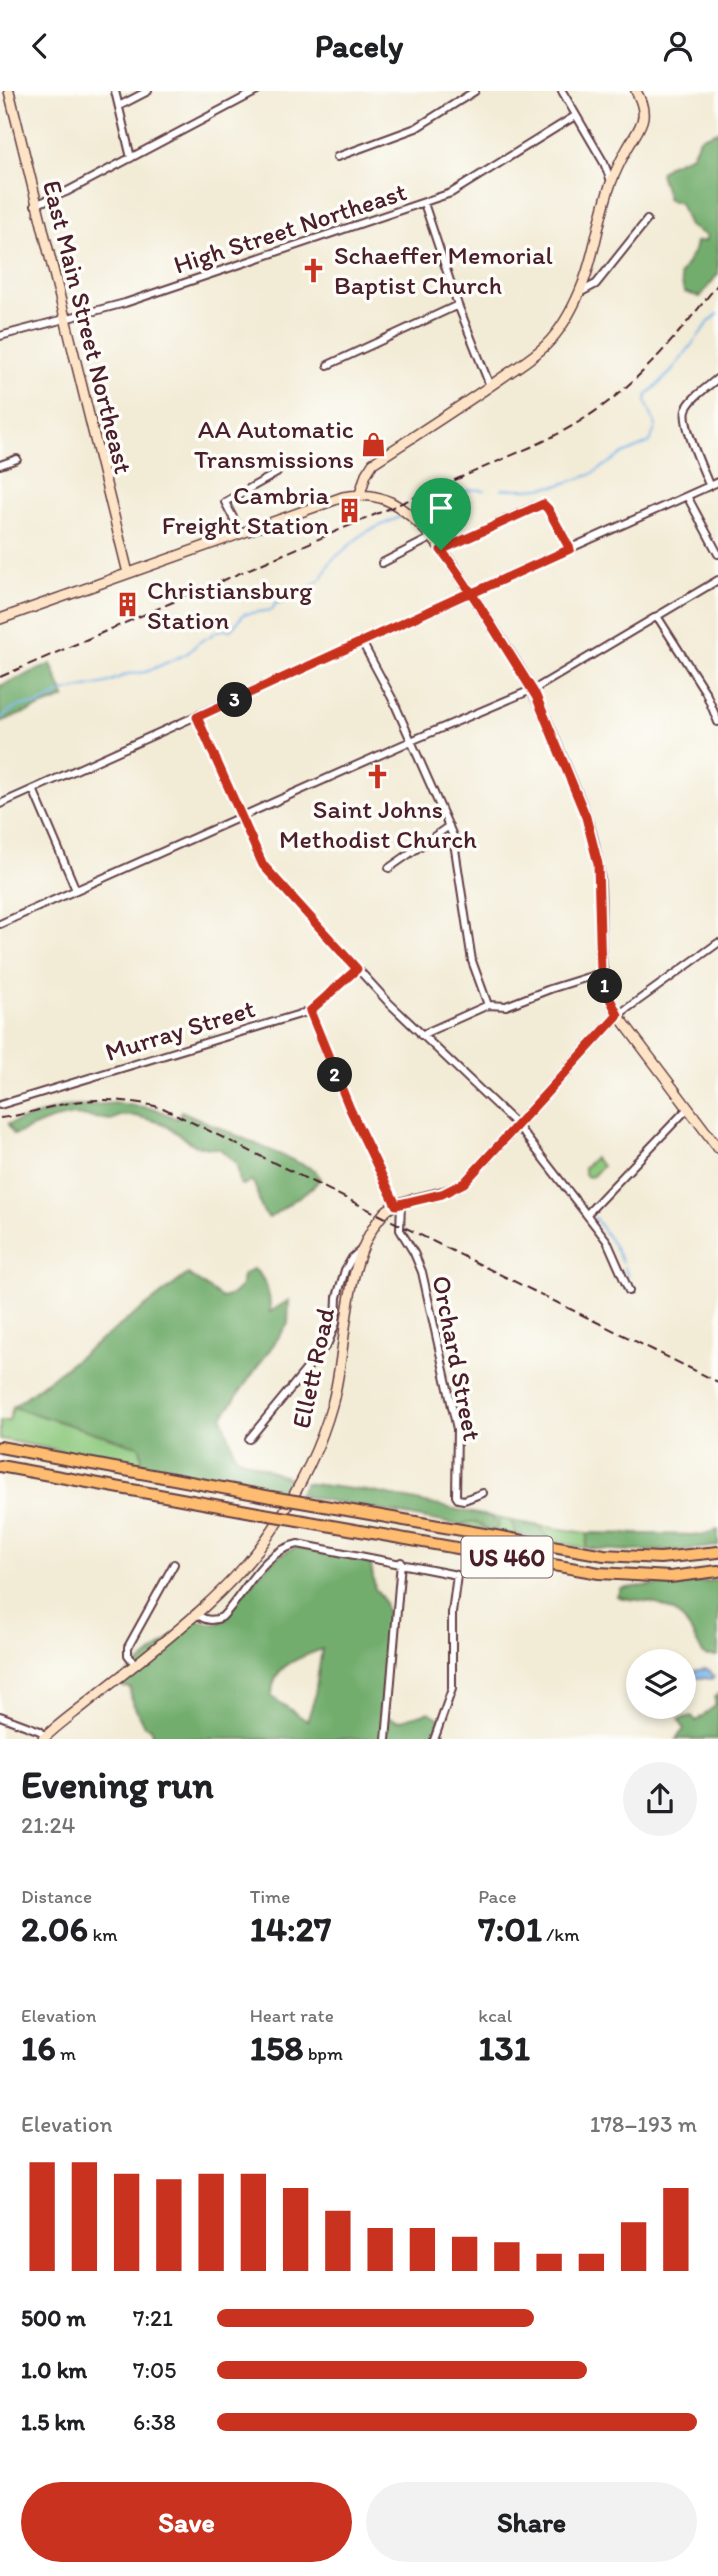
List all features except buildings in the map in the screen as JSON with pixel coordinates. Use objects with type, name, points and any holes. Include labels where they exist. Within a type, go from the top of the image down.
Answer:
[{"type":"highway","name":"US 460","points":[[0,1447],[593,1554],[660,1558],[718,1552]]},
{"type":"highway","name":"US 460","points":[[0,1467],[599,1573],[670,1577],[718,1571]]},
{"type":"street","name":"East Main Street Northeast","points":[[9,91],[128,573]]},
{"type":"street","points":[[115,91],[131,158]]},
{"type":"street","points":[[118,106],[148,91]]},
{"type":"street","points":[[35,205],[66,192],[257,91]]},
{"type":"street","points":[[337,157],[416,128],[475,91]]},
{"type":"street","points":[[562,91],[604,163],[611,182]]},
{"type":"street","points":[[360,494],[366,474],[373,463],[490,386],[545,346],[571,310],[580,292],[611,182],[626,149],[640,128],[644,115],[642,102],[636,91]]},
{"type":"street","name":"High Street Northeast","points":[[0,336],[125,303],[451,193],[575,116]]},
{"type":"street","points":[[424,203],[458,305],[490,386]]},
{"type":"street","points":[[580,292],[596,284],[647,220]]},
{"type":"street","points":[[328,365],[458,305]]},
{"type":"street","points":[[709,485],[691,436],[686,410],[690,403],[718,378]]},
{"type":"street","points":[[0,465],[17,459]]},
{"type":"street","points":[[241,533],[225,502],[277,473]]},
{"type":"street","points":[[0,804],[718,482]]},
{"type":"street","points":[[1,616],[343,497],[360,494],[393,504],[407,514],[441,550],[532,690],[577,794],[594,845],[599,882],[601,973],[608,995],[618,1015],[718,1148]]},
{"type":"street","points":[[687,496],[718,554]]},
{"type":"street","points":[[441,550],[543,504],[570,549]]},
{"type":"street","points":[[382,563],[431,538]]},
{"type":"street","points":[[0,924],[532,690],[718,580]]},
{"type":"street","points":[[657,616],[706,693],[718,722]]},
{"type":"street","points":[[362,642],[449,826],[455,846],[472,961],[488,1005]]},
{"type":"street","points":[[197,717],[263,865],[421,1035],[517,1125],[614,1253],[629,1291]]},
{"type":"street","points":[[33,789],[76,890]]},
{"type":"street","points":[[389,868],[449,826]]},
{"type":"street","points":[[398,1204],[454,1190],[464,1183],[618,1015],[718,943]]},
{"type":"street","name":"Murray Street","points":[[0,1105],[310,1011],[357,969]]},
{"type":"street","points":[[421,1035],[488,1005],[506,1006],[601,973]]},
{"type":"street","name":"Orchard Street","points":[[310,1011],[350,1109],[398,1204],[400,1230],[422,1272],[457,1429],[456,1496],[464,1500],[483,1493]]},
{"type":"street","points":[[587,1214],[688,1108]]},
{"type":"street","name":"Ellett Road","points":[[43,1738],[234,1580],[261,1548],[299,1485],[332,1404],[361,1250],[386,1211],[398,1204]]},
{"type":"street","points":[[249,1439],[328,1343],[336,1323],[337,1297],[345,1270],[361,1250]]},
{"type":"street","points":[[196,1613],[208,1620],[222,1618],[245,1586],[272,1559],[290,1546],[307,1544],[457,1575],[452,1613],[452,1689],[434,1739]]},
{"type":"street","points":[[386,1739],[401,1563]]},
{"type":"street","points":[[135,1664],[128,1655],[128,1647],[174,1564]]},
{"type":"street","points":[[0,1716],[40,1731],[43,1738]]},
{"type":"green space","points":[[718,131],[718,274],[700,297],[684,292],[680,275],[694,251],[696,242],[705,241],[707,236],[689,226],[680,203],[668,200],[660,173],[668,165],[692,155],[700,138]]},
{"type":"green space","points":[[51,664],[65,698],[0,722],[0,686]]},
{"type":"green space","points":[[117,1103],[156,1109],[177,1119],[181,1111],[315,1170],[320,1179],[269,1218],[262,1210],[252,1181],[240,1184],[237,1164],[220,1149],[196,1146],[162,1123],[136,1116],[120,1116],[111,1120],[73,1115],[51,1120],[14,1135],[8,1124],[65,1107]]},
{"type":"green space","points":[[594,1158],[602,1166],[593,1176],[588,1177],[584,1168]]},
{"type":"green space","points":[[253,1269],[258,1272],[267,1288],[270,1312],[289,1300],[288,1324],[222,1417],[236,1457],[297,1481],[290,1493],[143,1467],[140,1447],[13,1407],[188,1274],[222,1298],[237,1291],[243,1275]]},
{"type":"green space","points":[[13,1407],[141,1447],[143,1467],[0,1439],[0,1421],[9,1421]]},
{"type":"green space","points":[[305,1483],[374,1492],[492,1517],[493,1521],[499,1523],[496,1529],[489,1531],[475,1522],[459,1525],[298,1495]]},
{"type":"green space","points":[[492,1517],[511,1521],[517,1536],[459,1525],[471,1520],[493,1521]]},
{"type":"green space","points":[[511,1521],[540,1526],[550,1541],[517,1536]]},
{"type":"green space","points":[[540,1526],[588,1533],[586,1548],[550,1541]]},
{"type":"green space","points":[[718,1530],[718,1546],[652,1551],[586,1548],[588,1533],[700,1535]]},
{"type":"green space","points":[[301,1547],[370,1560],[375,1589],[382,1598],[388,1629],[383,1715],[398,1721],[429,1712],[440,1719],[433,1739],[153,1739],[151,1728],[144,1726],[130,1697],[131,1688],[121,1686],[120,1680],[192,1621],[216,1624],[222,1621],[259,1574],[275,1559]],"holes":[[[322,1649],[314,1700],[307,1721],[272,1697],[273,1686],[276,1677],[287,1665]]]},
{"type":"green space","points":[[718,1580],[718,1656],[703,1654],[687,1625],[667,1608],[617,1596],[621,1589],[633,1587]]},
{"type":"green space","points":[[718,1694],[718,1739],[676,1739],[684,1729],[679,1719],[696,1721],[715,1706],[715,1697]]},
{"type":"water","points":[[696,1670],[709,1670],[714,1676],[712,1679],[696,1678]]},
{"type":"waterway","points":[[502,489],[556,486],[590,475],[621,455],[650,442],[656,426],[646,402],[647,395],[671,372],[718,314]]},
{"type":"waterway","points":[[412,511],[467,490],[485,490]]},
{"type":"waterway","points":[[0,719],[23,705],[37,705],[66,691],[106,683],[128,674],[146,672],[188,653],[198,643],[220,630],[231,630],[244,614],[272,610],[275,604],[293,599],[321,579],[331,561],[364,533],[404,515]]},
{"type":"waterway","points":[[595,1218],[622,1262]]},
{"type":"waterway","points":[[624,1267],[628,1276]]},
{"type":"railway","points":[[0,677],[562,432],[613,398],[635,379],[718,284]]},
{"type":"railway","points":[[0,1118],[59,1105],[98,1100],[124,1101],[163,1108],[718,1382]]},
{"type":"place","name":"Schaeffer Memorial Baptist Church","points":[[314,270]]},
{"type":"place","name":"AA Automatic Transmissions","points":[[374,444]]},
{"type":"place","name":"Cambria Freight Station","points":[[349,510]]},
{"type":"place","name":"Christiansburg Station","points":[[127,605]]},
{"type":"place","name":"Saint Johns Methodist Church","points":[[378,777]]},
{"type":"route","points":[[441,550],[450,561],[471,593],[479,605],[536,696],[582,806],[598,864],[601,973],[618,1015],[464,1183],[442,1194],[396,1205],[350,1109],[310,1011],[357,969],[263,865],[197,717],[417,616],[464,595],[471,593],[477,591],[570,549],[543,504],[441,550]]}]
